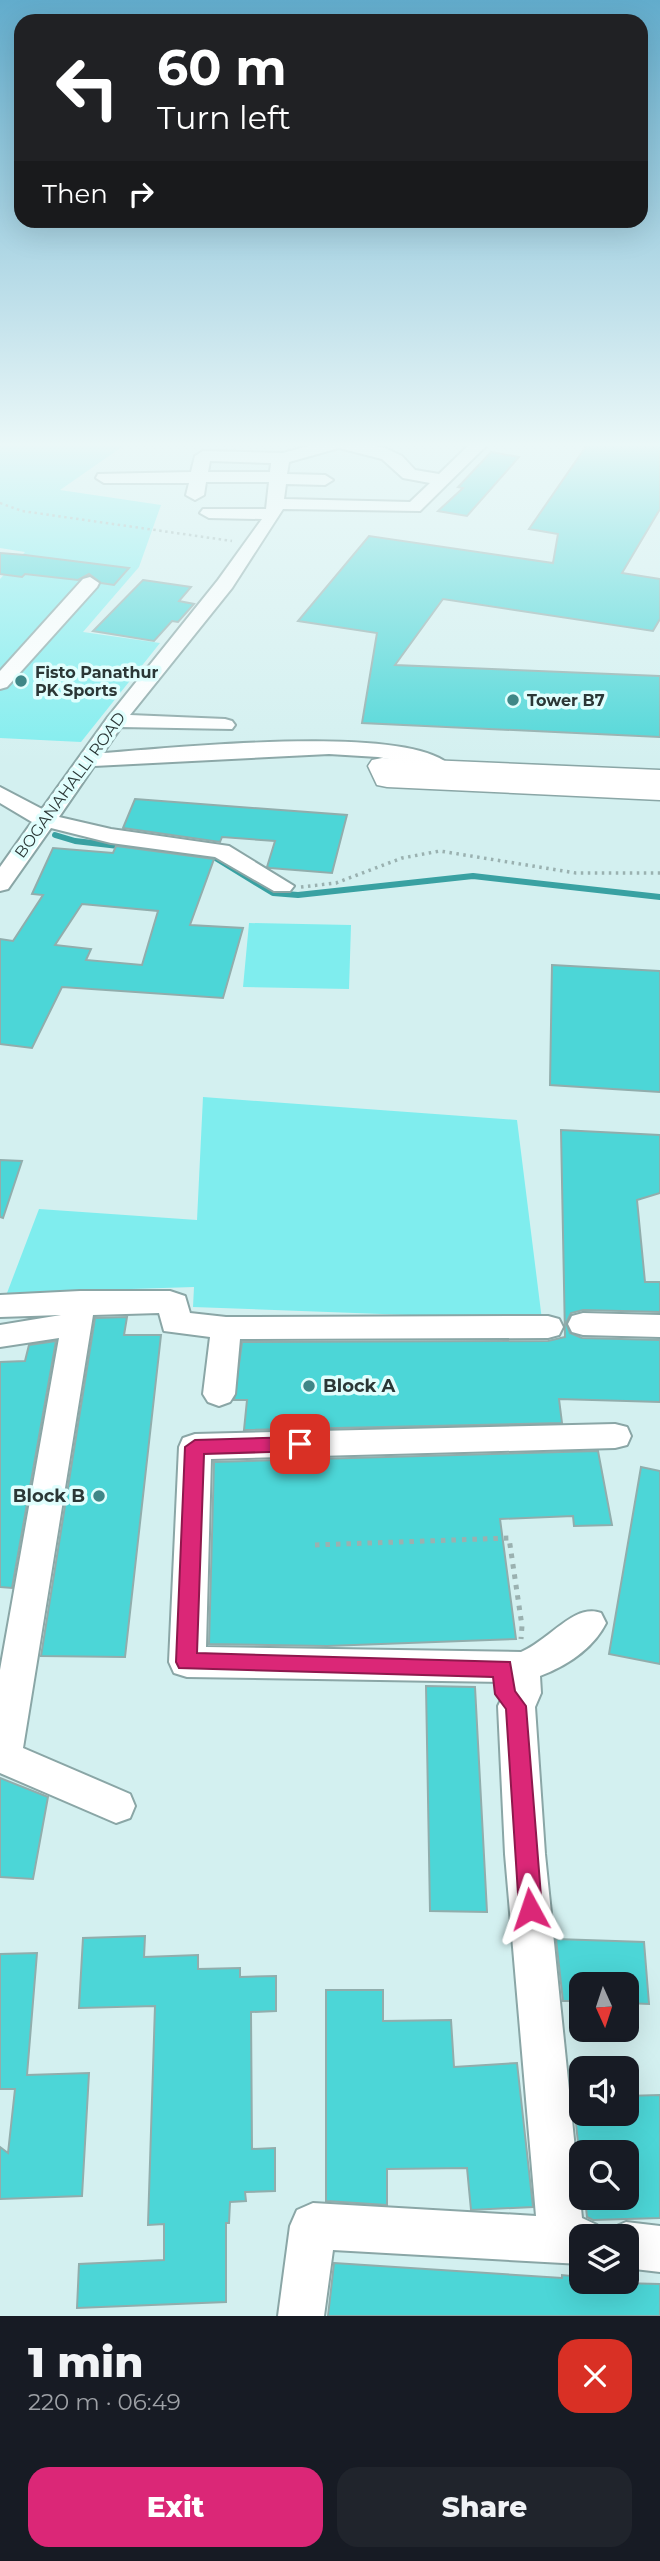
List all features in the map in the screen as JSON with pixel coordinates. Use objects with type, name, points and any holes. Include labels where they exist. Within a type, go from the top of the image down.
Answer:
[{"type":"main road","points":[[660,778],[443,769],[384,772],[660,792]]},
{"type":"street","name":"BOGANAHALLI ROAD","points":[[0,884],[115,721],[249,550]]},
{"type":"street","points":[[0,682],[90,583]]},
{"type":"street","points":[[115,721],[225,725]]},
{"type":"street","points":[[88,760],[336,748],[403,754],[428,759],[443,769]]},
{"type":"street","points":[[0,794],[44,820],[111,836],[214,849],[235,856],[282,886]]},
{"type":"street","points":[[0,1336],[78,1313],[170,1302],[174,1304],[175,1323],[226,1328],[548,1327]]},
{"type":"street","points":[[0,1306],[78,1313]]},
{"type":"street","points":[[78,1313],[61,1429],[1,1756],[116,1806]]},
{"type":"street","points":[[583,1324],[660,1326]]},
{"type":"street","points":[[219,1394],[226,1328]]},
{"type":"street","points":[[588,1623],[558,1650],[513,1677],[187,1662],[195,1447],[615,1436]]},
{"type":"street","points":[[513,1677],[525,1854],[569,2224]]},
{"type":"street","points":[[301,2316],[313,2226],[569,2240]]},
{"type":"street","points":[[639,2247],[660,2249]]},
{"type":"path","points":[[282,886],[311,887],[336,883],[402,858],[440,851],[576,873],[660,873]]},
{"type":"path","points":[[315,1545],[509,1538],[522,1626],[513,1677]]},
{"type":"shaded area","points":[[13,550],[145,550],[139,567],[83,632],[160,643],[81,742],[0,738],[0,579],[25,552]]},
{"type":"shaded area","points":[[249,923],[351,925],[349,989],[243,987]]},
{"type":"shaded area","points":[[203,1097],[517,1120],[542,1320],[193,1307],[194,1287],[7,1293],[39,1209],[197,1220]]},
{"type":"building","points":[[357,550],[465,550],[553,563],[555,550],[636,550],[622,573],[660,579],[660,619],[653,631],[443,599],[395,665],[660,676],[660,737],[362,723],[377,633],[298,621]]},
{"type":"building","points":[[0,553],[129,568],[114,585],[101,583],[89,574],[78,580],[25,574],[22,577],[0,574]]},
{"type":"building","points":[[143,580],[191,587],[179,601],[194,604],[178,622],[172,621],[154,641],[93,631]]},
{"type":"building","points":[[135,799],[347,815],[332,873],[267,867],[275,841],[222,837],[220,842],[123,828]]},
{"type":"building","points":[[116,846],[214,859],[190,925],[243,928],[223,998],[62,987],[32,1048],[0,1044],[0,939],[13,941],[43,895],[32,894],[53,848],[113,853]],"holes":[[[82,904],[158,911],[142,965],[86,960],[91,949],[55,945]]]},
{"type":"building","points":[[552,965],[660,971],[660,1092],[550,1085]]},
{"type":"building","points":[[561,1130],[660,1135],[660,1193],[637,1200],[645,1282],[660,1282],[660,1312],[583,1310],[571,1313],[566,1323],[570,1333],[582,1338],[660,1340],[660,1402],[559,1399],[562,1423],[244,1430],[247,1400],[234,1400],[242,1342],[548,1341],[565,1337]]},
{"type":"building","points":[[0,1160],[22,1161],[3,1218],[0,1217]]},
{"type":"building","name":"Block B","points":[[127,1317],[124,1335],[161,1335],[125,1657],[41,1656],[95,1318]]},
{"type":"building","points":[[56,1341],[12,1588],[0,1587],[0,1362],[25,1361],[29,1345]]},
{"type":"building","points":[[598,1451],[612,1525],[574,1526],[573,1516],[500,1519],[516,1639],[327,1646],[209,1644],[214,1462]]},
{"type":"building","points":[[641,1467],[660,1471],[660,1664],[609,1654]]},
{"type":"building","points":[[426,1686],[475,1687],[487,1912],[430,1911]]},
{"type":"building","points":[[0,1778],[48,1797],[33,1879],[0,1877]]},
{"type":"building","points":[[145,1936],[144,1957],[198,1955],[198,1969],[240,1968],[240,1977],[276,1976],[276,2011],[251,2012],[252,2149],[275,2148],[275,2191],[245,2192],[246,2201],[230,2202],[229,2223],[226,2223],[226,2302],[77,2308],[79,2264],[164,2260],[164,2224],[148,2225],[155,2006],[79,2008],[83,1938]]},
{"type":"building","points":[[556,1939],[644,1942],[649,2004],[639,2004],[639,1972],[569,1972],[569,2001],[563,2001]]},
{"type":"building","points":[[37,1953],[27,2075],[89,2073],[82,2196],[0,2199],[0,2147],[8,2153],[15,2089],[0,2089],[0,1954]]},
{"type":"building","points":[[326,1990],[383,1990],[383,2021],[451,2020],[454,2067],[517,2063],[533,2207],[471,2210],[467,2168],[387,2169],[387,2205],[326,2201]]},
{"type":"building","points":[[660,2095],[660,2218],[593,2220],[587,2217],[586,2210],[639,2210],[639,2140],[578,2140],[576,2126],[639,2126],[639,2096]]},
{"type":"building","points":[[334,2263],[562,2278],[562,2275],[569,2276],[569,2294],[639,2294],[639,2283],[660,2284],[660,2316],[328,2316]]},
{"type":"waterway","points":[[55,835],[75,841],[214,857],[273,893],[298,895],[473,876],[660,897]]},
{"type":"place","name":"Fisto Panathur PK Sports","points":[[21,681]]},
{"type":"place","name":"Tower B7","points":[[513,700]]},
{"type":"place","name":"Block A","points":[[309,1386]]},
{"type":"place","name":"Block B","points":[[99,1496]]},
{"type":"route","points":[[300,1444],[195,1447],[187,1662],[503,1668],[505,1694],[516,1706],[530,1909]]}]
